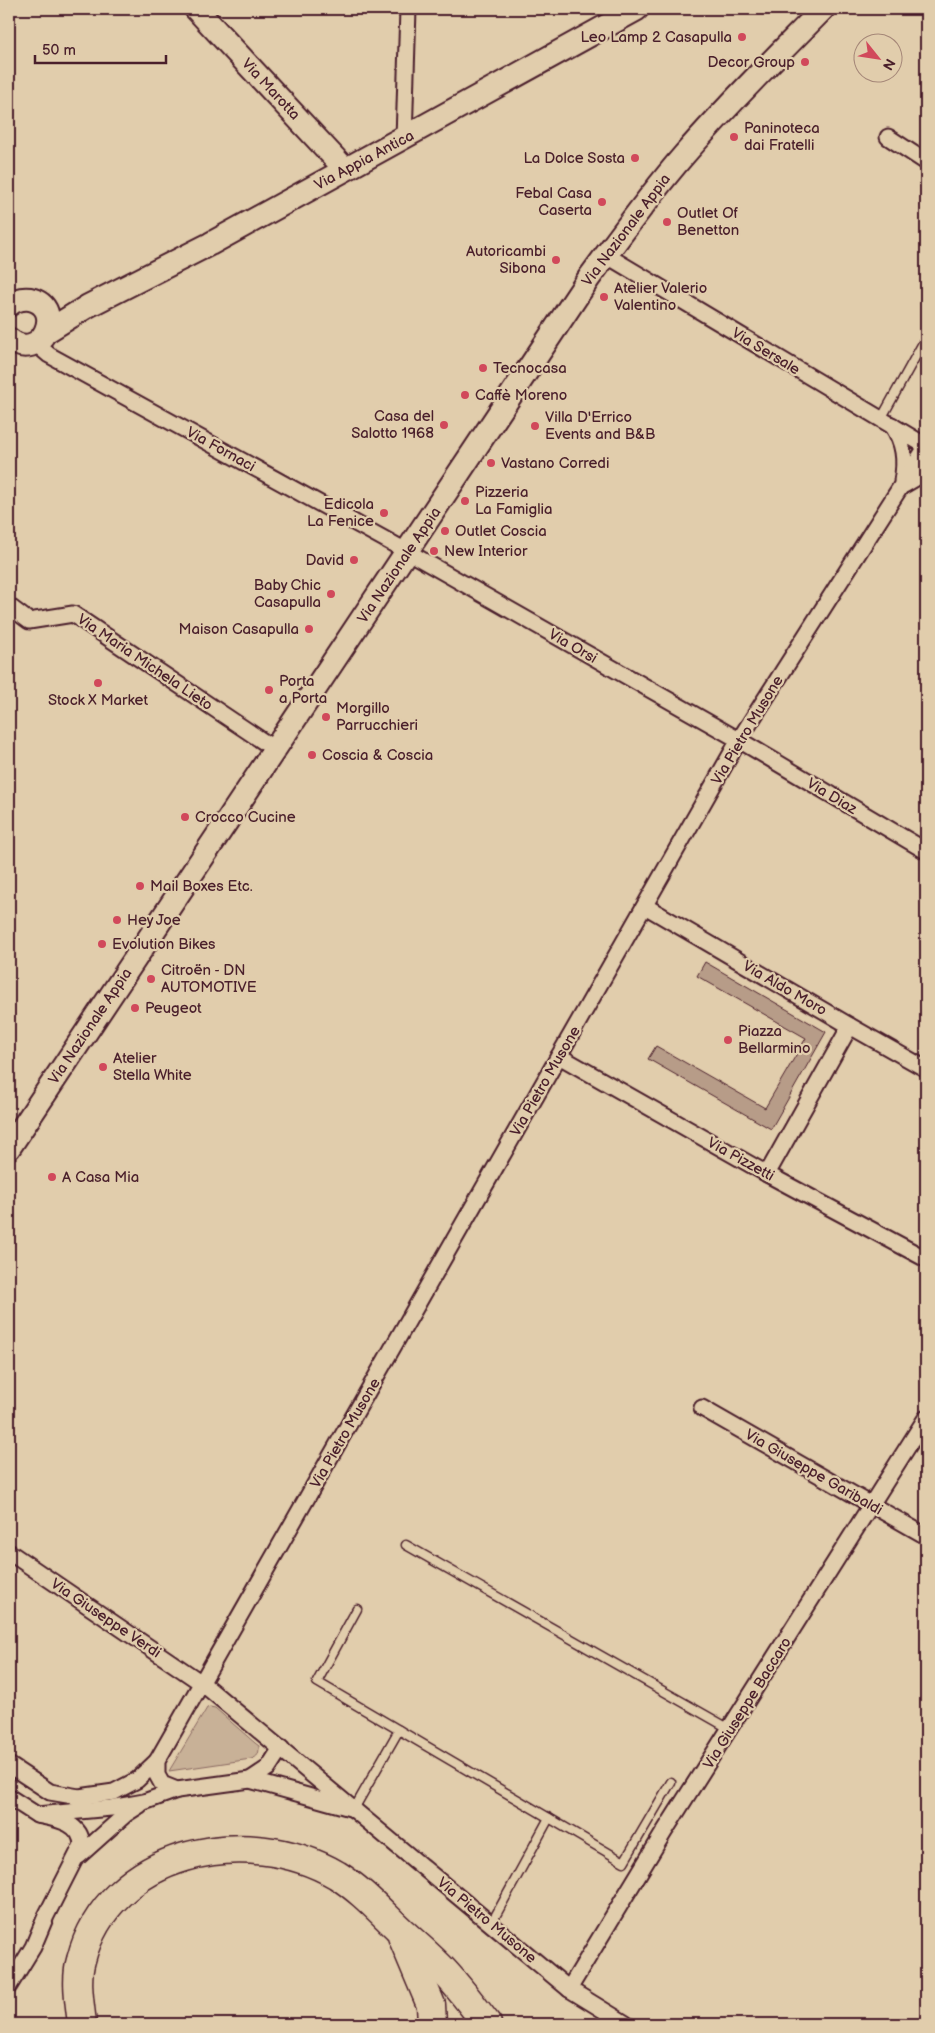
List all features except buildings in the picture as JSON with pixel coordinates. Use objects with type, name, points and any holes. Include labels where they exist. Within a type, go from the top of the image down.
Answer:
[{"type":"highway","points":[[82,2024],[78,1987],[80,1962],[98,1917],[115,1897],[135,1880],[155,1868],[205,1852],[235,1849],[265,1850],[292,1856],[315,1864],[337,1875],[365,1895],[438,1964],[487,2024]]},
{"type":"highway","points":[[398,1928],[431,2005],[432,2024]]},
{"type":"main road","name":"Via Marotta","points":[[196,9],[345,169]]},
{"type":"main road","name":"Via Appia Antica","points":[[25,343],[88,306],[210,244],[345,169],[404,139],[637,9]]},
{"type":"main road","name":"Via Nazionale Appia","points":[[9,1148],[606,255],[683,156],[740,93],[823,9]]},
{"type":"main road","points":[[9,305],[26,298],[40,304],[48,317],[25,343]]},
{"type":"main road","name":"Via Appia Antica","points":[[45,310],[88,306]]},
{"type":"street","points":[[404,139],[407,10]]},
{"type":"street","points":[[888,137],[926,162]]},
{"type":"street","name":"Via Sersale","points":[[606,255],[926,446]]},
{"type":"street","name":"Via Fornaci","points":[[25,343],[408,552]]},
{"type":"street","name":"Via Pietro Musone","points":[[886,422],[898,434],[904,450],[905,465],[900,487]]},
{"type":"street","name":"Via Pietro Musone","points":[[71,1797],[114,1792],[137,1780],[157,1761],[203,1684],[739,740],[926,446]]},
{"type":"street","points":[[900,487],[926,472]]},
{"type":"street","name":"Via Orsi","points":[[408,552],[739,740]]},
{"type":"street","name":"Via Maria Michela Lieto","points":[[9,606],[29,621],[73,614],[276,750]]},
{"type":"street","name":"Via Diaz","points":[[739,740],[926,851]]},
{"type":"street","name":"Via Aldo Moro","points":[[645,906],[926,1069]]},
{"type":"street","points":[[767,1174],[850,1026]]},
{"type":"street","name":"Via Pizzetti","points":[[558,1056],[767,1174],[926,1258]]},
{"type":"street","name":"Via Giuseppe Garibaldi","points":[[702,1408],[926,1536]]},
{"type":"street","name":"Via Giuseppe Baccaro","points":[[569,1989],[664,1832],[926,1418]]},
{"type":"street","name":"Via Giuseppe Verdi","points":[[9,1552],[203,1684]]},
{"type":"street","name":"Via Pietro Musone","points":[[203,1684],[569,1989],[626,2024]]},
{"type":"street","name":"Via Pietro Musone","points":[[250,1780],[268,1768],[280,1748]]},
{"type":"street","points":[[157,1761],[157,1775],[162,1784],[177,1790]]},
{"type":"street","points":[[9,1765],[50,1792],[71,1797],[66,1812],[82,1836],[82,1845],[78,1857],[46,1916],[33,1947],[9,1986]]},
{"type":"street","name":"Via Pietro Musone","points":[[144,1802],[177,1790],[250,1780],[354,1809]]},
{"type":"street","points":[[9,1797],[37,1815],[61,1820],[74,1826]]},
{"type":"street","points":[[37,1815],[111,1808],[144,1802]]},
{"type":"street","points":[[78,1857],[126,1814],[144,1802]]},
{"type":"lane","points":[[886,422],[923,343]]},
{"type":"lane","points":[[406,1545],[730,1729]]},
{"type":"lane","points":[[358,1609],[317,1682],[624,1862],[671,1782]]},
{"type":"lane","points":[[354,1809],[399,1730]]},
{"type":"lane","points":[[491,1924],[549,1818]]},
{"type":"shaded area","points":[[207,1708],[215,1708],[259,1746],[258,1755],[251,1759],[169,1771]]},
{"type":"place","name":"Leo Lamp 2 Casapulla","points":[[742,37]]},
{"type":"place","name":"Decor Group","points":[[805,62]]},
{"type":"place","name":"Paninoteca dai Fratelli","points":[[734,137]]},
{"type":"place","name":"La Dolce Sosta","points":[[635,158]]},
{"type":"place","name":"Febal Casa Caserta","points":[[602,202]]},
{"type":"place","name":"Outlet Of Benetton","points":[[667,222]]},
{"type":"place","name":"Autoricambi Sibona","points":[[556,260]]},
{"type":"place","name":"Atelier Valerio Valentino","points":[[604,297]]},
{"type":"place","name":"Tecnocasa","points":[[483,368]]},
{"type":"place","name":"Caffè Moreno","points":[[465,395]]},
{"type":"place","name":"Casa del Salotto 1968","points":[[444,425]]},
{"type":"place","name":"Villa D'Errico Events and B&B","points":[[535,426]]},
{"type":"place","name":"Vastano Corredi","points":[[491,463]]},
{"type":"place","name":"Pizzeria La Famiglia","points":[[465,501]]},
{"type":"place","name":"Edicola La Fenice","points":[[384,513]]},
{"type":"place","name":"Outlet Coscia","points":[[445,531]]},
{"type":"place","name":"New Interior","points":[[434,551]]},
{"type":"place","name":"David","points":[[354,560]]},
{"type":"place","name":"Baby Chic Casapulla","points":[[331,594]]},
{"type":"place","name":"Maison Casapulla","points":[[309,629]]},
{"type":"place","name":"Stock X Market","points":[[98,683]]},
{"type":"place","name":"Porta a Porta","points":[[269,690]]},
{"type":"place","name":"Morgillo Parrucchieri","points":[[326,717]]},
{"type":"place","name":"Coscia & Coscia","points":[[312,755]]},
{"type":"place","name":"Crocco Cucine","points":[[185,817]]},
{"type":"place","name":"Mail Boxes Etc.","points":[[140,886]]},
{"type":"place","name":"Hey Joe","points":[[117,920]]},
{"type":"place","name":"Evolution Bikes","points":[[102,944]]},
{"type":"place","name":"Citroën - DN AUTOMOTIVE","points":[[151,979]]},
{"type":"place","name":"Peugeot","points":[[135,1008]]},
{"type":"place","name":"Piazza Bellarmino","points":[[728,1040]]},
{"type":"place","name":"Atelier Stella White","points":[[103,1067]]},
{"type":"place","name":"A Casa Mia","points":[[52,1177]]}]
